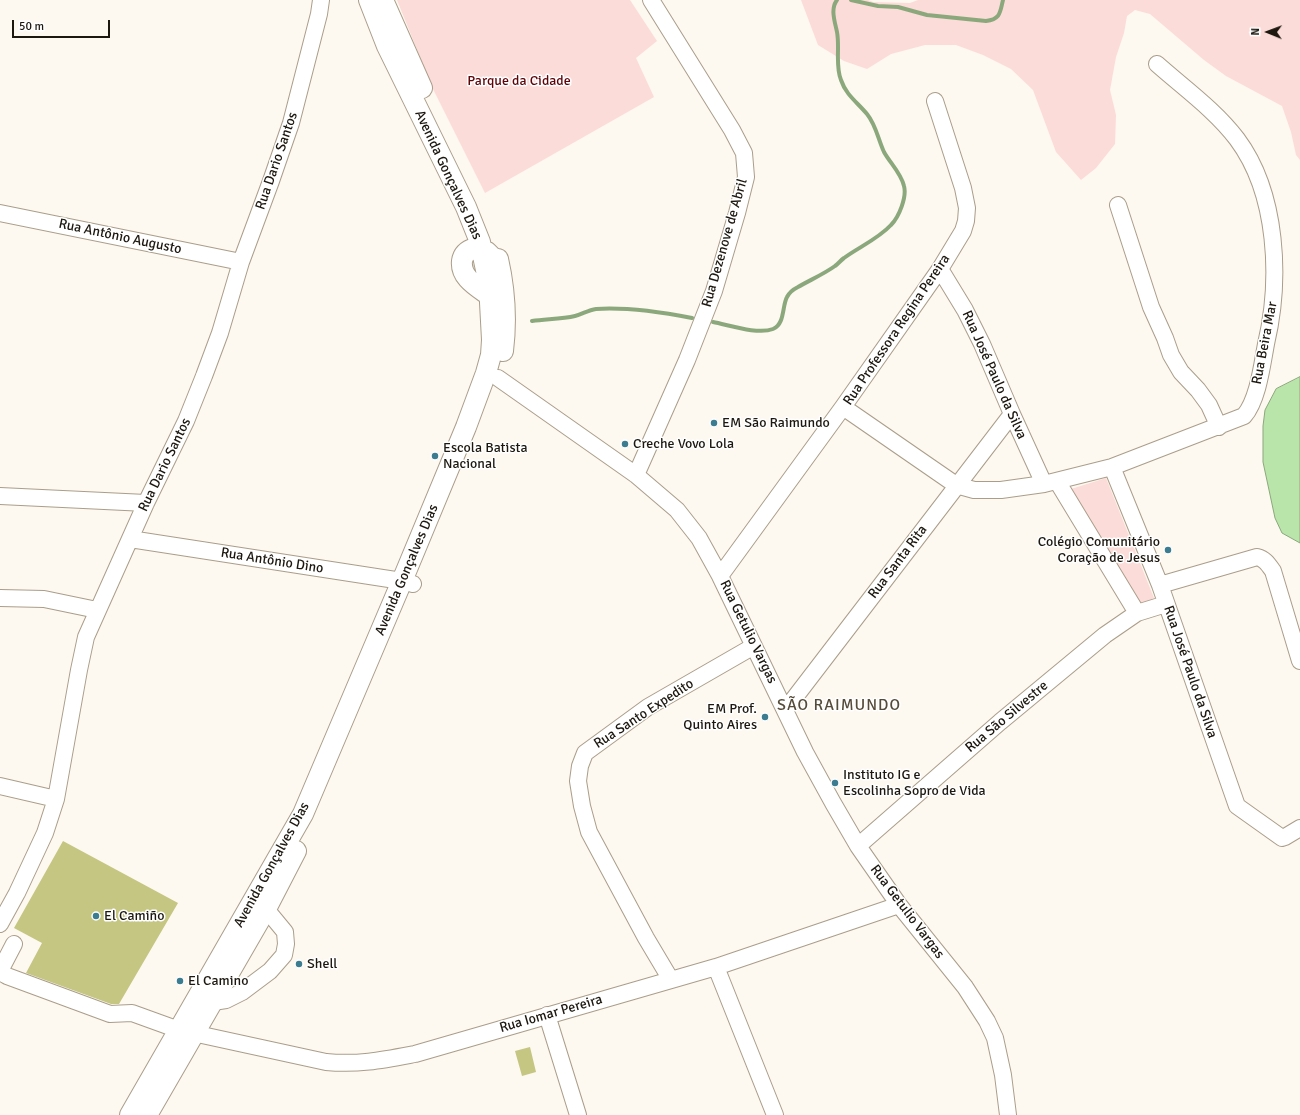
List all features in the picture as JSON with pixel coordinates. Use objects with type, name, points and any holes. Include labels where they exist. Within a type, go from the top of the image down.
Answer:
[{"type":"main road","name":"Avenida Gonçalves Dias","points":[[369,0],[387,46],[466,207],[482,250]]},
{"type":"main road","name":"Avenida Gonçalves Dias","points":[[130,1115],[187,1031],[214,1002],[266,909],[316,809],[408,583],[486,373],[491,355],[491,324],[497,297],[497,255],[485,222],[383,0]]},
{"type":"main road","points":[[475,248],[488,252],[493,257],[497,297],[467,278],[463,268],[463,258],[466,253],[475,248]]},
{"type":"main road","name":"Avenida Gonçalves Dias","points":[[148,1115],[238,927],[303,814],[408,583],[498,378],[505,331],[497,297]]},
{"type":"main road","points":[[491,324],[495,341],[492,367],[498,378]]},
{"type":"main road","points":[[224,983],[227,970],[244,940],[244,933],[238,927]]},
{"type":"street","name":"Rua Dario Santos","points":[[0,924],[17,893],[45,833],[56,799],[86,637],[146,503],[186,421],[220,333],[241,262],[291,123],[319,14],[321,0]]},
{"type":"street","name":"Rua Dezenove de Abril","points":[[636,475],[687,360],[714,291],[746,177],[744,153],[732,130],[651,0]]},
{"type":"street","name":"Rua Beira Mar","points":[[1157,64],[1212,111],[1236,138],[1247,153],[1257,174],[1268,214],[1274,264],[1274,300],[1270,330],[1257,385],[1248,412],[1240,418],[1219,427]]},
{"type":"street","name":"Rua Professora Regina Pereira","points":[[720,576],[843,407],[940,269],[963,231],[966,221],[967,208],[963,188],[935,101]]},
{"type":"street","points":[[843,407],[956,485],[974,490],[1001,490],[1050,483],[1112,467],[1219,427],[1209,405],[1198,390],[1181,372],[1171,355],[1151,307],[1118,205]]},
{"type":"street","name":"Rua Antônio Augusto","points":[[0,213],[241,262]]},
{"type":"street","name":"Rua José Paulo da Silva","points":[[940,269],[966,310],[1012,414],[1050,483],[1138,613]]},
{"type":"street","name":"Rua Getulio Vargas","points":[[498,378],[636,475],[677,510],[699,538],[720,576],[805,752],[858,846],[899,905],[965,987],[986,1021],[995,1038],[1003,1076],[1008,1115]]},
{"type":"street","name":"Rua Santa Rita","points":[[786,710],[956,485],[1012,414]]},
{"type":"street","name":"Rua José Paulo da Silva","points":[[1112,467],[1160,585],[1236,806],[1282,838],[1300,828]]},
{"type":"street","points":[[0,496],[146,503]]},
{"type":"street","name":"Rua Antônio Dino","points":[[130,539],[408,583]]},
{"type":"street","points":[[1160,585],[1257,557],[1262,558],[1267,562],[1273,571],[1300,661]]},
{"type":"street","points":[[0,598],[44,599],[97,610]]},
{"type":"street","name":"Rua São Silvestre","points":[[858,846],[1025,700],[1105,635],[1138,613],[1166,604]]},
{"type":"street","name":"Rua Santo Expedito","points":[[671,980],[646,938],[589,832],[582,806],[578,781],[580,766],[585,753],[642,712],[754,646]]},
{"type":"street","points":[[0,786],[56,799]]},
{"type":"street","name":"Rua Iomar Pereira","points":[[14,944],[2,967],[2,972],[7,976],[110,1014],[132,1013],[187,1031],[326,1062],[347,1064],[415,1054],[547,1016],[716,967],[899,905]]},
{"type":"street","points":[[214,1002],[226,1000],[242,992],[270,971],[284,955],[286,944],[285,932],[266,909]]},
{"type":"street","points":[[716,967],[776,1115]]},
{"type":"street","points":[[547,1016],[578,1115]]},
{"type":"green space","name":"Parque da Cidade","points":[[397,0],[630,0],[657,41],[636,58],[654,97],[485,193],[432,87]]},
{"type":"green space","points":[[801,0],[868,0],[873,2],[910,3],[918,0],[1300,0],[1300,160],[1296,155],[1291,132],[1282,106],[1226,76],[1204,60],[1150,14],[1135,10],[1127,16],[1124,33],[1116,57],[1110,90],[1116,115],[1115,144],[1096,168],[1081,180],[1056,152],[1033,90],[1011,69],[983,55],[956,45],[925,45],[891,54],[867,69],[844,61],[818,45]]},
{"type":"green space","points":[[1106,478],[1154,598],[1140,605],[1071,489]]},
{"type":"shaded area","points":[[1300,377],[1300,543],[1282,533],[1275,518],[1263,462],[1263,426],[1265,410],[1276,389]]},
{"type":"building","name":"El Camiño","points":[[63,841],[178,903],[119,1004],[111,1004],[26,973],[42,943],[14,928]]},
{"type":"building","points":[[530,1047],[536,1072],[522,1076],[515,1051]]},
{"type":"waterway","points":[[713,322],[760,331],[767,331],[777,327],[783,314],[785,301],[790,293],[796,288],[831,269],[844,258],[880,235],[894,221],[902,207],[905,191],[903,181],[884,152],[870,118],[846,90],[839,75],[838,38],[833,11],[837,0]]},
{"type":"waterway","points":[[851,0],[878,6],[898,7],[927,15],[986,21],[997,17],[1003,0]]},
{"type":"waterway","points":[[532,321],[570,317],[596,309],[644,310],[692,318]]},
{"type":"place","name":"EM São Raimundo","points":[[714,423]]},
{"type":"place","name":"Creche Vovo Lola","points":[[625,444]]},
{"type":"place","name":"Escola Batista Nacional","points":[[435,456]]},
{"type":"place","name":"Colégio Comunitário Coração de Jesus","points":[[1168,550]]},
{"type":"place","name":"EM Prof. Quinto Aires","points":[[765,717]]},
{"type":"place","name":"Instituto IG e Escolinha Sopro de Vida","points":[[835,783]]},
{"type":"place","name":"El Camiño","points":[[96,916]]},
{"type":"place","name":"Shell","points":[[299,964]]},
{"type":"place","name":"El Camino","points":[[180,981]]},
{"type":"district","name":"SÃO RAIMUNDO","points":[[839,706]]}]
